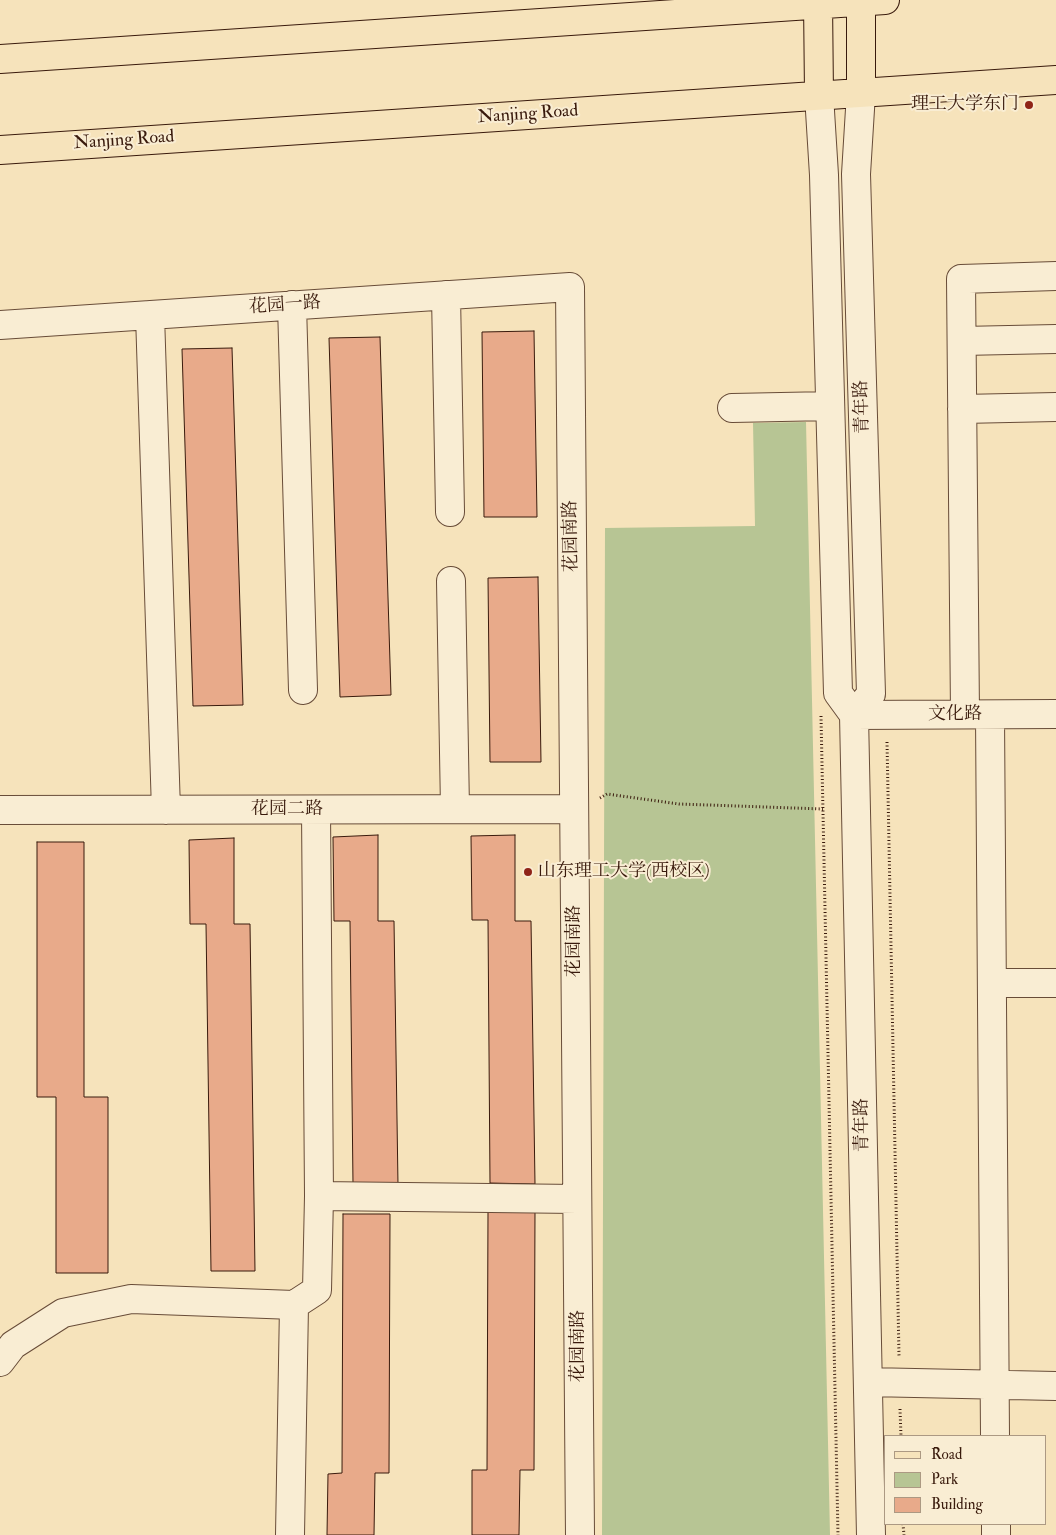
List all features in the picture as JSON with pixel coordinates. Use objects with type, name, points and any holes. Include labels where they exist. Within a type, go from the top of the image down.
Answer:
[{"type":"main road","points":[[0,59],[818,2],[869,1],[861,93]]},
{"type":"main road","points":[[818,2],[819,95]]},
{"type":"main road","name":"Nanjing Road","points":[[0,150],[1056,80]]},
{"type":"street","name":"青年路","points":[[854,715],[871,694],[856,174],[861,93]]},
{"type":"street","name":"青年路","points":[[819,95],[824,175],[838,693],[854,715],[871,1535]]},
{"type":"street","points":[[995,1435],[992,983],[962,409],[961,279],[1056,276]]},
{"type":"street","name":"花园一路","points":[[0,325],[570,286]]},
{"type":"street","name":"花园南路","points":[[570,286],[580,1535]]},
{"type":"street","points":[[446,295],[450,512]]},
{"type":"street","points":[[292,305],[303,690]]},
{"type":"street","points":[[150,315],[166,810]]},
{"type":"street","points":[[962,341],[1056,339]]},
{"type":"street","points":[[732,408],[830,406]]},
{"type":"street","points":[[962,409],[1056,407]]},
{"type":"street","points":[[451,581],[455,809]]},
{"type":"street","name":"文化路","points":[[854,715],[1056,714]]},
{"type":"street","name":"花园二路","points":[[0,810],[574,809]]},
{"type":"street","points":[[0,1362],[13,1344],[63,1313],[131,1299],[294,1305],[317,1290],[319,1196],[316,810]]},
{"type":"street","points":[[992,983],[1056,983]]},
{"type":"street","points":[[319,1196],[578,1199]]},
{"type":"street","points":[[290,1535],[294,1305]]},
{"type":"street","points":[[868,1382],[1056,1386]]},
{"type":"path","points":[[821,710],[838,1535]]},
{"type":"path","points":[[887,715],[901,1435]]},
{"type":"path","points":[[574,809],[607,794],[678,804],[823,809]]},
{"type":"green space","points":[[806,422],[830,1535],[602,1535],[605,528],[755,526],[753,423]]},
{"type":"building","points":[[534,331],[537,517],[484,517],[482,332]]},
{"type":"building","points":[[380,337],[391,695],[340,697],[329,338]]},
{"type":"building","points":[[232,348],[243,705],[193,706],[182,349]]},
{"type":"building","points":[[538,577],[541,762],[490,762],[488,578]]},
{"type":"building","points":[[378,835],[378,921],[394,921],[398,1185],[353,1184],[350,921],[334,921],[333,837]]},
{"type":"building","points":[[515,835],[515,921],[531,921],[535,1184],[490,1183],[488,920],[472,920],[471,836]]},
{"type":"building","points":[[234,838],[234,924],[250,924],[255,1271],[211,1271],[206,924],[190,924],[189,840]]},
{"type":"building","points":[[37,842],[84,842],[84,1097],[108,1097],[108,1273],[56,1273],[56,1097],[37,1097]]},
{"type":"building","points":[[488,1211],[535,1211],[534,1470],[520,1470],[519,1535],[472,1535],[472,1470],[487,1470]]},
{"type":"building","points":[[343,1214],[390,1214],[389,1473],[375,1473],[374,1535],[327,1535],[328,1474],[342,1473]]},
{"type":"place","name":"理工大学东门","points":[[1029,105]]},
{"type":"place","name":"山东理工大学(西校区)","points":[[528,872]]}]
